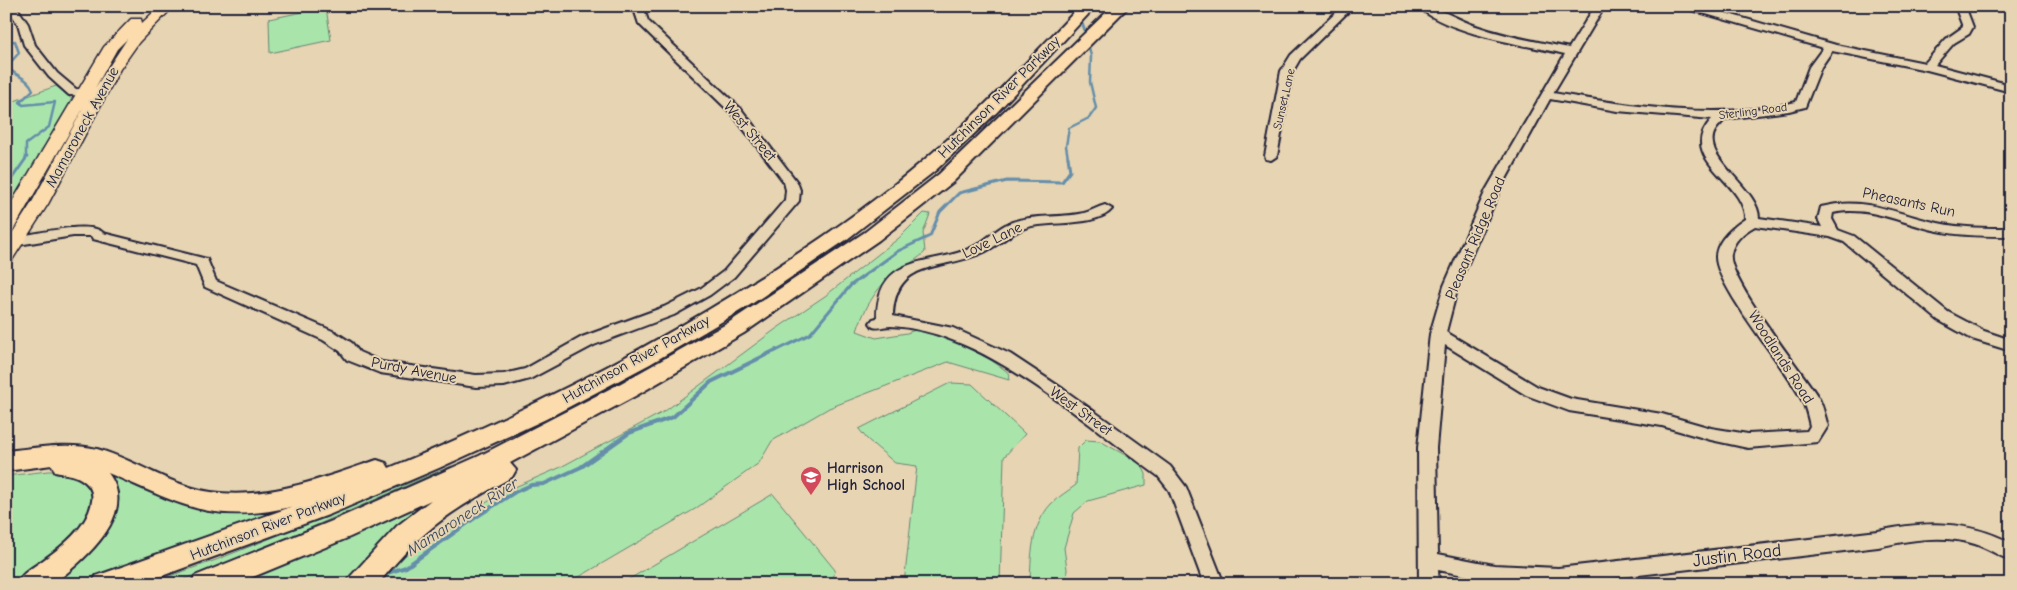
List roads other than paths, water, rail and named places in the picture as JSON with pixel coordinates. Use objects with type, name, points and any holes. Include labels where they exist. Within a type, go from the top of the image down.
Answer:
[{"type":"highway","name":"Hutchinson River Parkway","points":[[106,584],[234,540],[361,490],[562,400],[733,305],[862,218],[922,171],[963,136],[1008,92],[1088,6]]},
{"type":"highway","name":"Hutchinson River Parkway","points":[[205,584],[364,520],[488,463],[629,390],[736,328],[872,236],[946,178],[1122,6]]},
{"type":"highway","points":[[361,584],[416,526],[441,506],[684,365],[736,328]]},
{"type":"highway","points":[[6,461],[62,455],[81,456],[105,462],[191,498],[224,503],[260,502],[301,494],[356,477],[562,400]]},
{"type":"highway","points":[[6,470],[50,465],[76,467],[96,476],[103,486],[104,506],[91,532],[78,548],[58,565],[30,584]]},
{"type":"main road","name":"Mamaroneck Avenue","points":[[9,244],[83,94],[110,47],[153,6]]},
{"type":"main road","name":"Mamaroneck Avenue","points":[[9,244],[132,43],[168,6]]},
{"type":"street","points":[[11,6],[23,24],[30,45],[53,75],[73,92],[83,94],[100,93]]},
{"type":"street","name":"West Street","points":[[638,6],[643,22],[737,112],[790,182],[793,190],[792,201],[773,221],[738,265]]},
{"type":"street","name":"Sunset Lane","points":[[1272,156],[1288,71],[1295,57],[1349,6]]},
{"type":"street","points":[[1423,6],[1437,15],[1492,34],[1572,52]]},
{"type":"street","name":"Pleasant Ridge Road","points":[[1429,584],[1427,448],[1438,334],[1451,286],[1493,190],[1546,95],[1600,6]]},
{"type":"street","points":[[1689,6],[1829,47],[1928,67],[2011,89]]},
{"type":"street","points":[[1928,67],[1950,42],[1965,32],[1968,27],[1960,6]]},
{"type":"street","name":"Sterling Road","points":[[1546,95],[1617,107],[1721,116],[1789,108],[1801,104],[1815,67],[1829,47]]},
{"type":"street","points":[[1721,116],[1708,132],[1707,145],[1712,159],[1743,194],[1753,215],[1752,221],[1832,233],[1849,239],[1942,316],[1978,335],[2011,346]]},
{"type":"street","name":"Pheasants Run","points":[[1832,233],[1825,219],[1826,210],[1848,206],[1894,215],[1939,227],[1972,231],[2011,232]]},
{"type":"street","name":"Love Lane","points":[[881,322],[890,291],[898,277],[906,272],[978,250],[1010,228],[1028,222],[1086,217],[1105,210]]},
{"type":"street","name":"Woodlands Road","points":[[1438,334],[1532,391],[1569,405],[1662,420],[1711,434],[1748,441],[1812,436],[1819,426],[1811,400],[1735,288],[1724,265],[1723,254],[1726,247],[1737,231],[1752,221]]},
{"type":"street","name":"Purdy Avenue","points":[[9,244],[98,236],[202,262],[210,284],[224,292],[329,336],[346,347],[353,356],[371,364],[476,381],[504,380],[530,373],[588,341],[670,311],[705,292],[738,265]]},
{"type":"street","name":"West Street","points":[[881,322],[947,332],[1004,358],[1057,393],[1164,471],[1177,487],[1214,584]]},
{"type":"street","name":"Justin Road","points":[[1429,560],[1494,573],[1558,576],[1878,539],[1910,531],[1935,529],[1970,534],[1990,541],[2011,552]]},
{"type":"waterway","name":"Mamaroneck River","points":[[1080,18],[1087,36]]},
{"type":"waterway","points":[[6,42],[15,41],[19,53],[7,66],[28,82],[33,90],[20,102],[23,105],[55,102],[49,127],[26,144],[26,158]]},
{"type":"waterway","name":"Mamaroneck River","points":[[1068,158],[1066,146],[1069,128],[1089,118],[1096,108],[1090,82],[1091,56],[1088,44]]},
{"type":"waterway","points":[[6,187],[27,157]]},
{"type":"waterway","name":"Mamaroneck River","points":[[774,352],[810,334],[851,285],[898,251],[930,236],[940,212],[959,193],[1007,181],[1062,182],[1070,171],[1068,157]]},
{"type":"waterway","name":"Mamaroneck River","points":[[384,574],[406,567],[476,517],[515,492],[531,485],[544,484],[581,467],[629,433],[673,417],[711,382],[776,350]]},
{"type":"place","name":"Harrison High School","points":[[811,496]]}]
